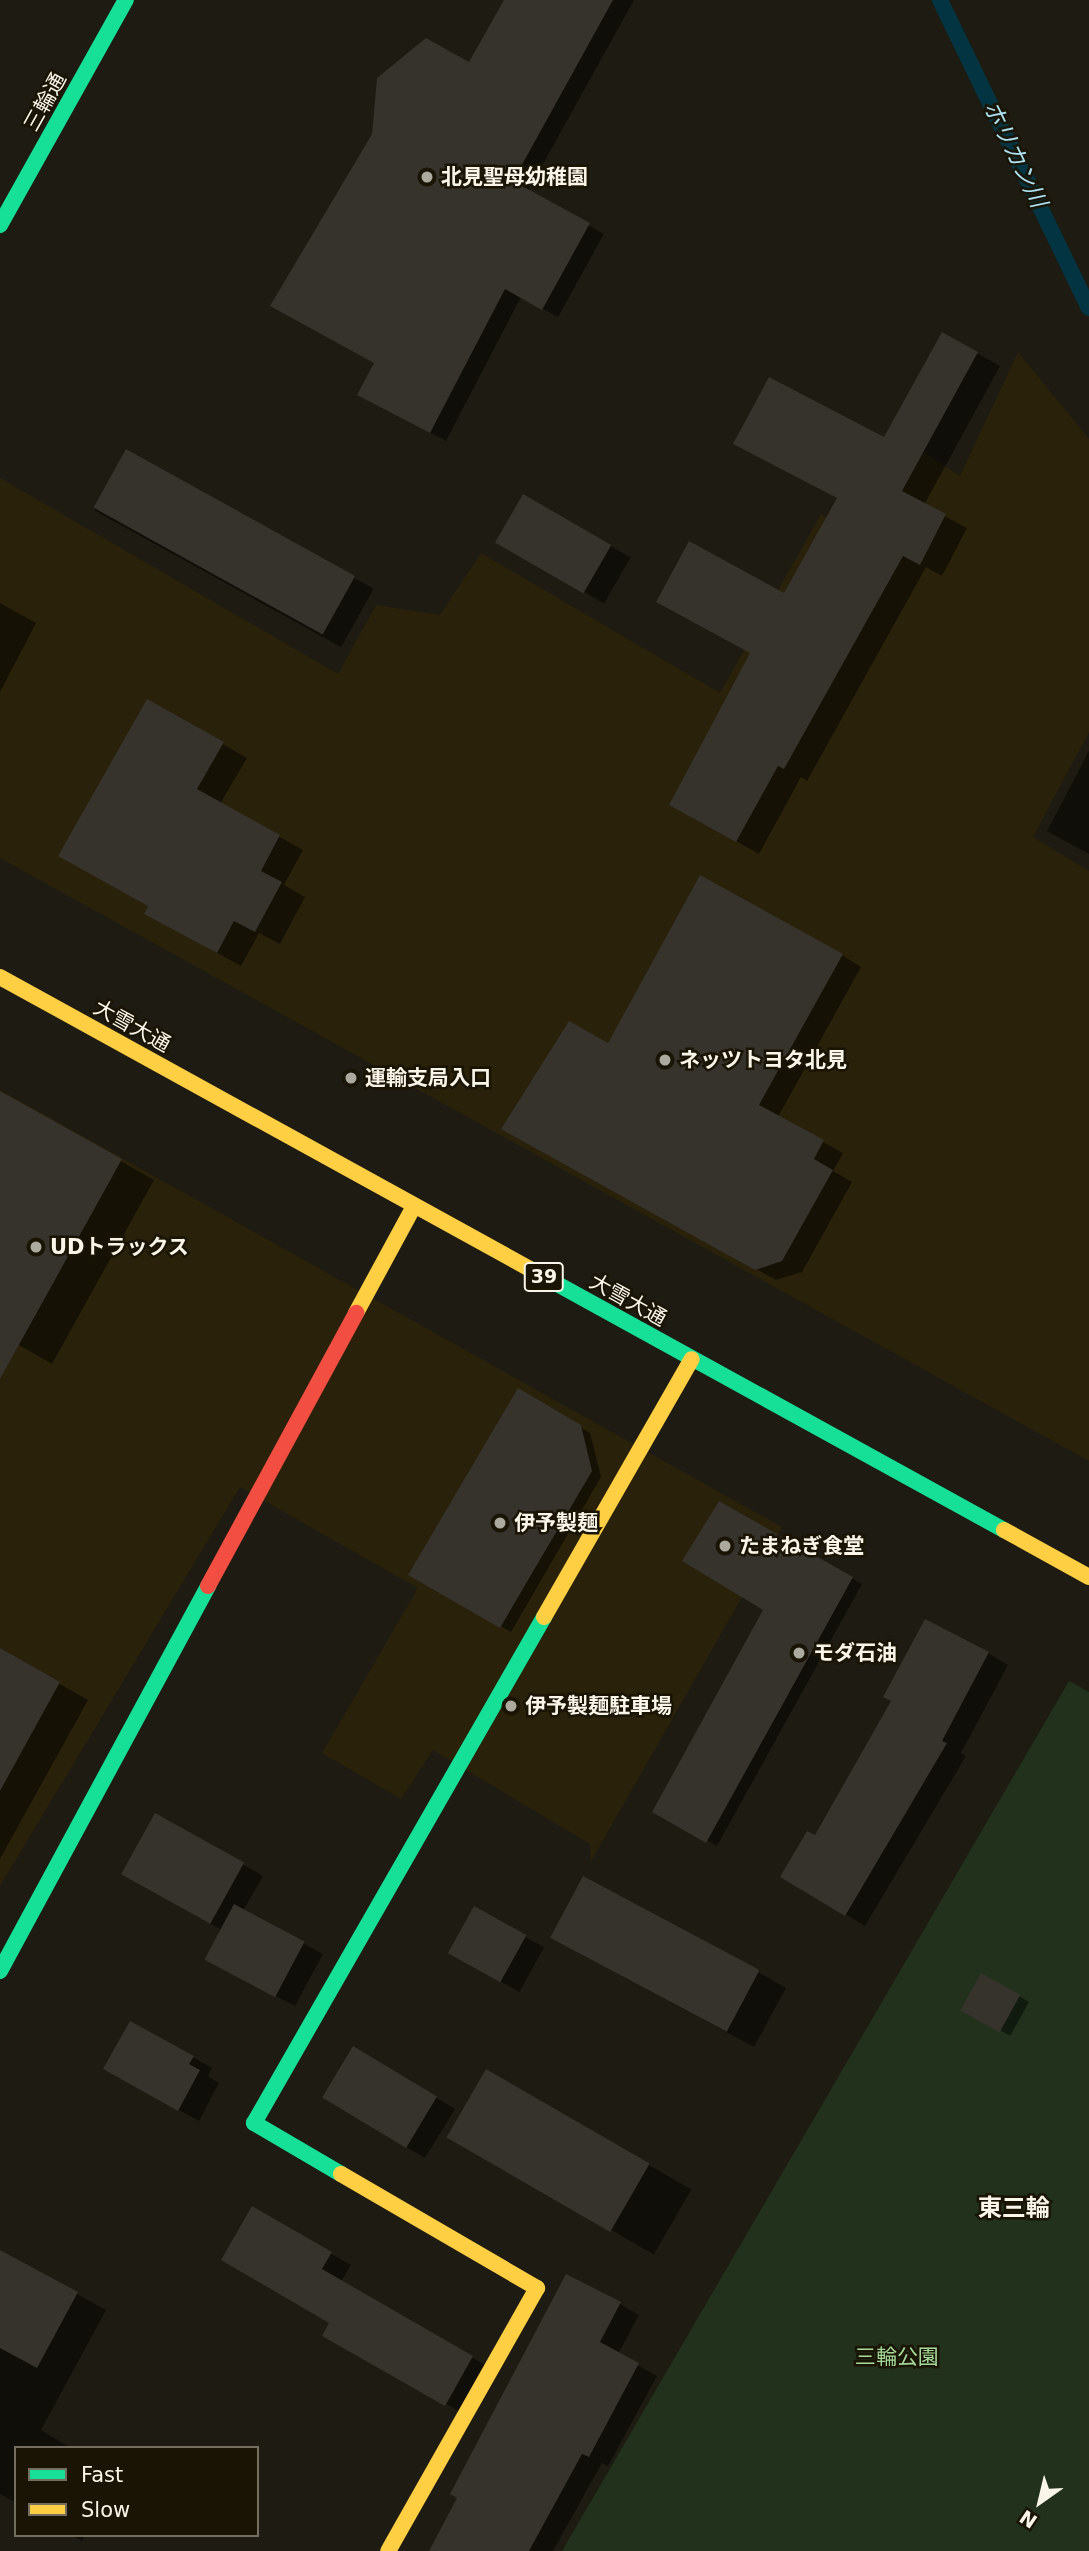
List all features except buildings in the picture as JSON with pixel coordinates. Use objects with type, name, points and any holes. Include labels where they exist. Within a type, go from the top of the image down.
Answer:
[{"type":"main road","name":"三輪通","points":[[0,225],[126,0]]},
{"type":"main road","name":"大雪大通","points":[[0,977],[1089,1577]]},
{"type":"main road","points":[[0,1971],[414,1206]]},
{"type":"main road","points":[[388,2551],[537,2288],[254,2123],[691,1359]]},
{"type":"shaded area","points":[[1018,352],[1089,439],[1089,732],[1033,837],[1089,871],[1089,1461],[0,858],[0,478],[338,674],[376,605],[440,615],[481,553],[720,693],[821,514],[835,523],[892,431],[960,476]]},
{"type":"shaded area","points":[[0,1090],[782,1527],[591,1861],[590,1844],[433,1750],[401,1799],[322,1753],[418,1588],[240,1487],[0,1886]]},
{"type":"green space","name":"三輪公園","points":[[1069,1681],[1089,1692],[1089,2551],[562,2551]]},
{"type":"waterway","name":"ホリカン川","points":[[940,0],[1089,308]]},
{"type":"traffic: fast","points":[[0,225],[126,0]]},
{"type":"traffic: fast","points":[[530,1269],[1004,1530]]},
{"type":"traffic: fast","points":[[0,1971],[208,1586]]},
{"type":"traffic: fast","points":[[341,2174],[254,2123],[544,1617]]},
{"type":"traffic: slow","points":[[0,977],[530,1269]]},
{"type":"traffic: slow","points":[[356,1313],[414,1206]]},
{"type":"traffic: slow","points":[[544,1617],[692,1359]]},
{"type":"traffic: slow","points":[[1004,1530],[1089,1577]]},
{"type":"traffic: slow","points":[[341,2174],[537,2288],[388,2551]]},
{"type":"traffic: jam","points":[[208,1586],[356,1313]]},
{"type":"place","name":"北見聖母幼稚園","points":[[427,177]]},
{"type":"place","name":"ネッツトヨタ北見","points":[[665,1060]]},
{"type":"place","name":"運輸支局入口","points":[[351,1078]]},
{"type":"place","name":"UDトラックス","points":[[36,1247]]},
{"type":"place","name":"伊予製麺","points":[[500,1523]]},
{"type":"place","name":"たまねぎ食堂","points":[[725,1546]]},
{"type":"place","name":"モダ石油","points":[[799,1653]]},
{"type":"place","name":"伊予製麺駐車場","points":[[511,1706]]},
{"type":"district","name":"東三輪","points":[[1014,2209]]}]
